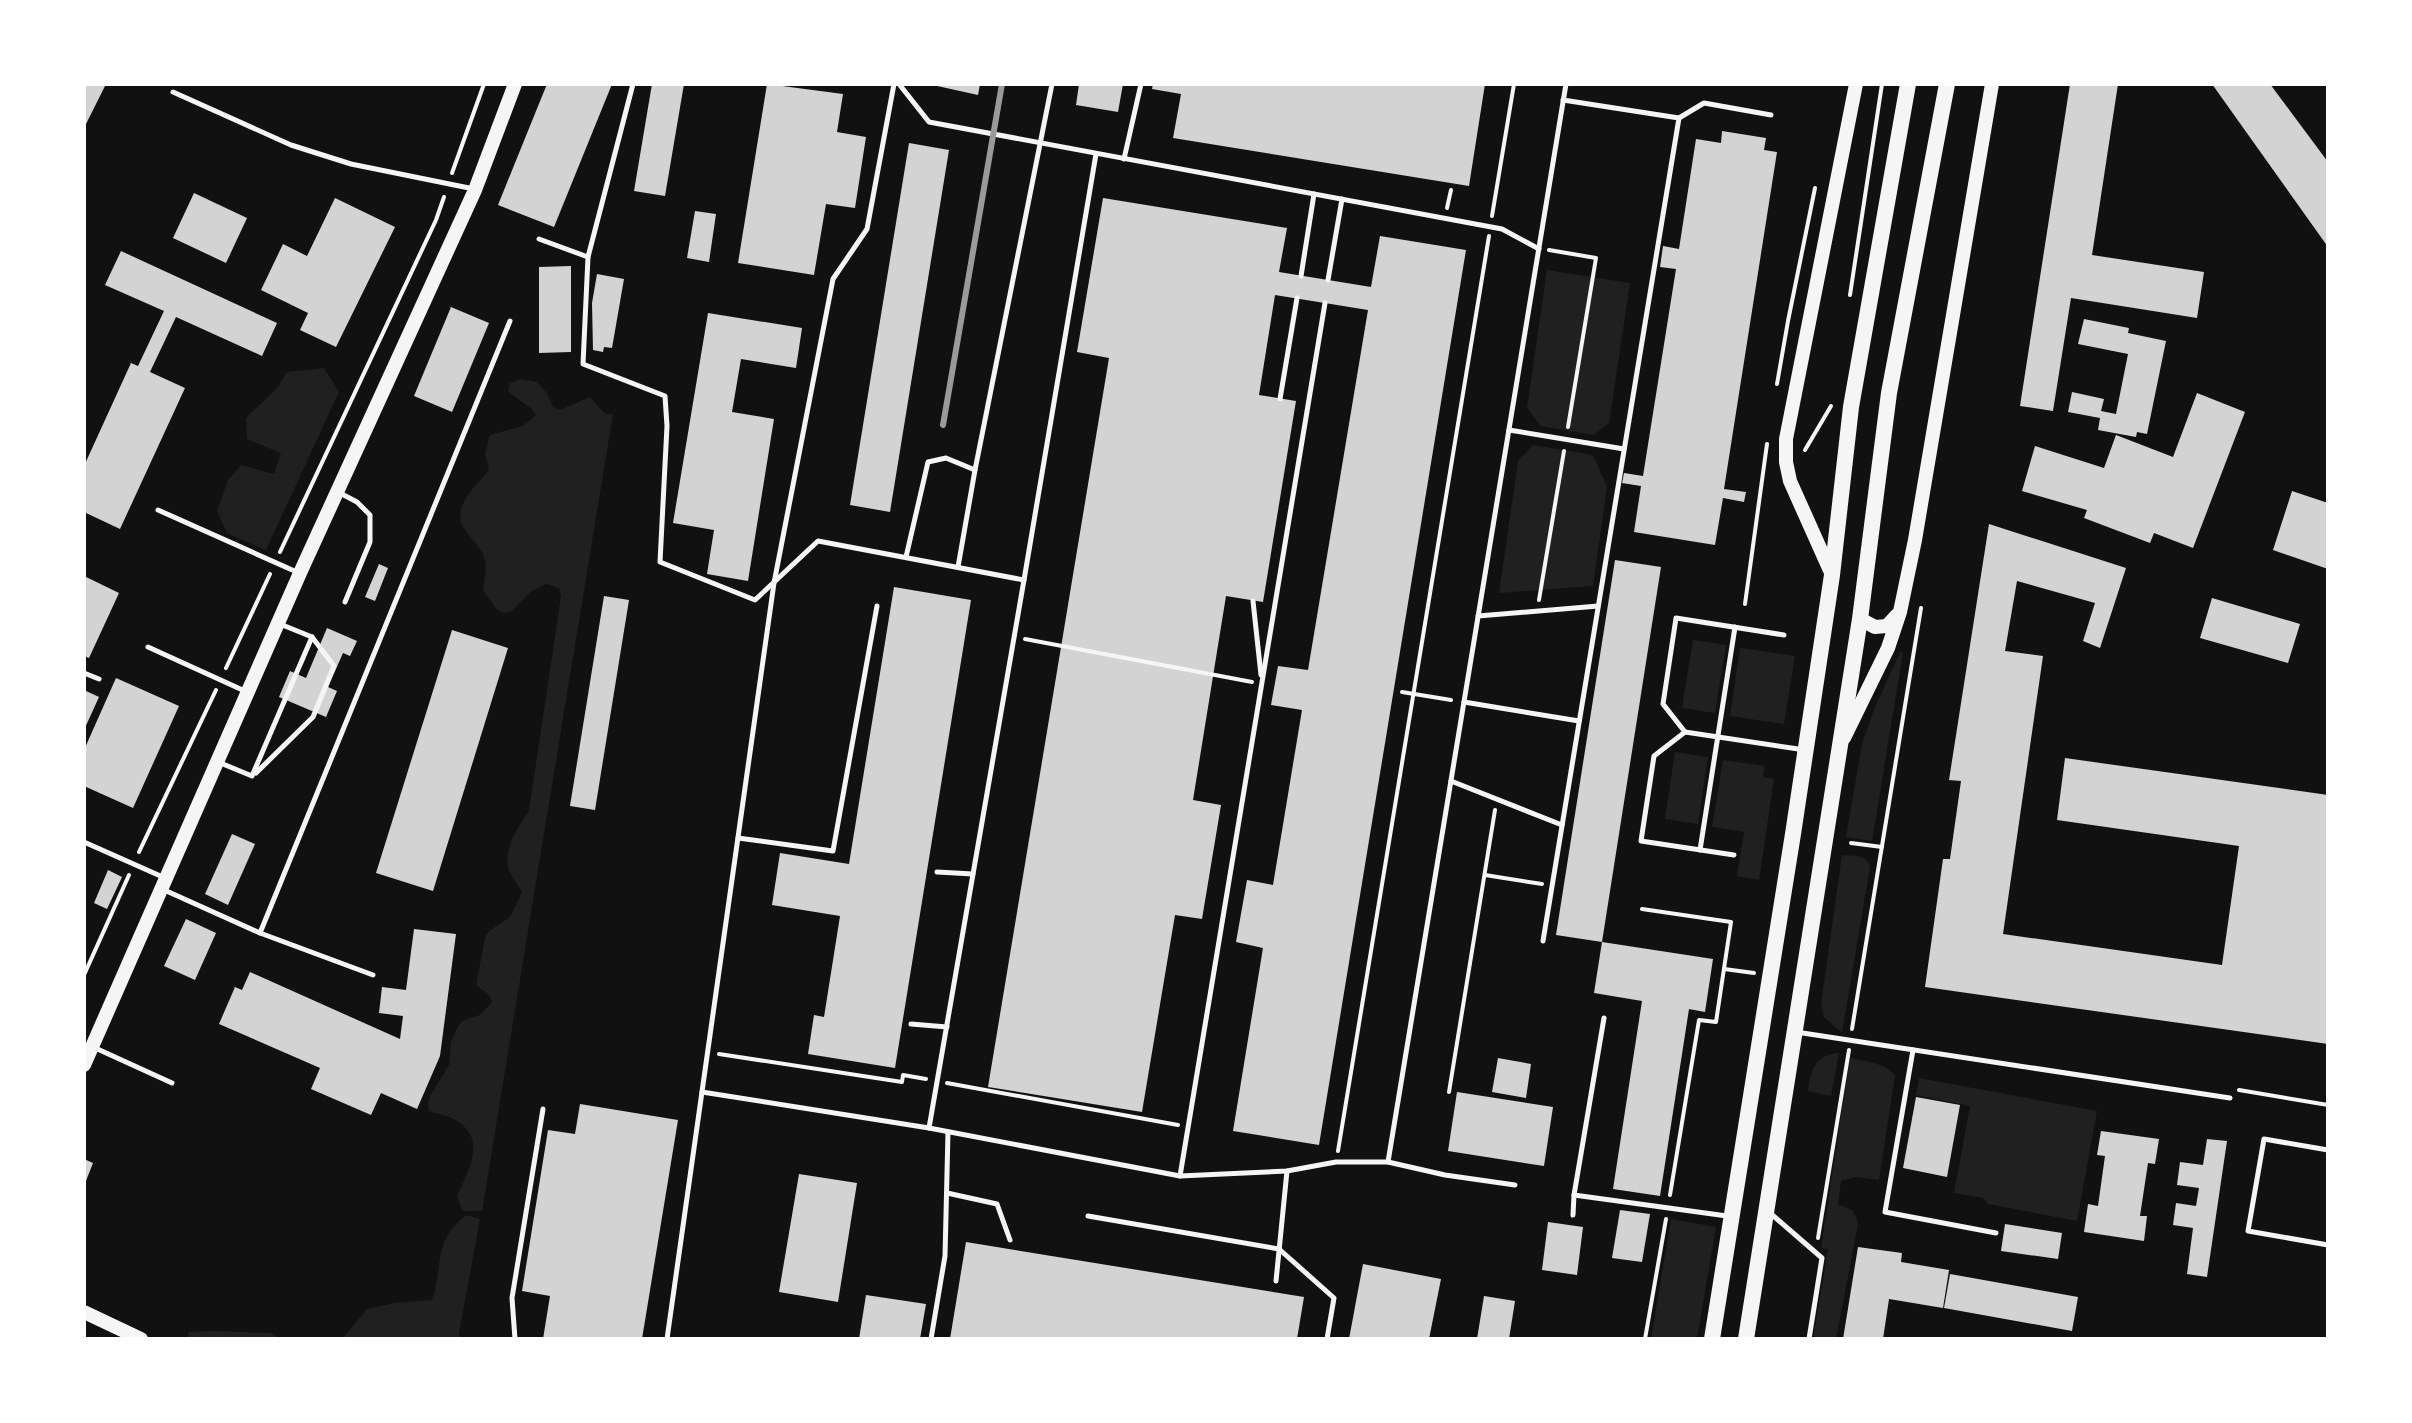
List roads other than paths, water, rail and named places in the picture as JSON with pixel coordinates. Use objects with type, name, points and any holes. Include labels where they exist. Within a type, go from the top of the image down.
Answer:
[{"type":"main road","points":[[84,1065],[300,573],[475,190],[515,84]]},
{"type":"main road","points":[[1832,575],[1790,481],[1786,439],[1856,84]]},
{"type":"main road","points":[[1712,1339],[1806,750],[1832,575],[1851,407],[1908,84]]},
{"type":"main road","points":[[1746,1339],[1860,619],[1889,393],[1947,84]]},
{"type":"main road","points":[[1840,745],[1888,648],[1900,612],[1918,525],[1992,84]]},
{"type":"main road","points":[[1860,619],[1875,627],[1887,626],[1900,612]]},
{"type":"main road","points":[[84,1312],[141,1339]]},
{"type":"lane","points":[[633,84],[588,257],[583,364],[665,396],[667,426],[660,562],[755,600],[818,541],[1024,580]]},
{"type":"lane","points":[[896,84],[929,122],[1502,229],[1539,249]]},
{"type":"lane","points":[[667,1339],[774,583],[833,279],[867,229],[896,84]]},
{"type":"lane","points":[[958,567],[1052,84]]},
{"type":"lane","points":[[1124,159],[1141,84]]},
{"type":"lane","points":[[1388,1162],[1566,84]]},
{"type":"lane","points":[[173,92],[291,145],[351,164],[475,190]]},
{"type":"lane","points":[[1563,100],[1679,118],[1704,103],[1771,115]]},
{"type":"lane","points":[[1543,941],[1679,118]]},
{"type":"lane","points":[[929,1128],[1096,154]]},
{"type":"lane","points":[[1301,276],[1314,194]]},
{"type":"lane","points":[[1328,280],[1342,199]]},
{"type":"lane","points":[[539,239],[588,257]]},
{"type":"lane","points":[[1280,399],[1297,298]]},
{"type":"lane","points":[[1180,1176],[1325,303]]},
{"type":"lane","points":[[260,933],[510,321]]},
{"type":"lane","points":[[1509,430],[1624,449]]},
{"type":"lane","points":[[906,557],[928,462],[946,458],[975,470]]},
{"type":"lane","points":[[338,491],[357,502],[370,515],[370,542],[345,602]]},
{"type":"lane","points":[[158,510],[300,573]]},
{"type":"lane","points":[[1253,601],[1262,683]]},
{"type":"lane","points":[[738,838],[833,851],[877,606]]},
{"type":"lane","points":[[1478,616],[1598,606]]},
{"type":"lane","points":[[1784,635],[1676,618],[1663,704],[1685,732],[1806,750]]},
{"type":"lane","points":[[252,776],[313,717],[334,666],[312,637],[278,623]]},
{"type":"lane","points":[[1700,850],[1735,627]]},
{"type":"lane","points":[[252,776],[312,637]]},
{"type":"lane","points":[[148,647],[248,692]]},
{"type":"lane","points":[[84,673],[99,679]]},
{"type":"lane","points":[[1464,702],[1579,721]]},
{"type":"lane","points":[[1685,732],[1654,756],[1641,841],[1734,855]]},
{"type":"lane","points":[[217,761],[252,776]]},
{"type":"lane","points":[[1451,781],[1562,825]]},
{"type":"lane","points":[[84,842],[134,864],[260,933],[373,975]]},
{"type":"lane","points":[[937,872],[973,874]]},
{"type":"lane","points":[[1573,1215],[1604,1018]]},
{"type":"lane","points":[[911,1024],[947,1027]]},
{"type":"lane","points":[[1795,1032],[2230,1098]]},
{"type":"lane","points":[[92,1047],[172,1083]]},
{"type":"lane","points":[[1913,1050],[1885,1212],[1996,1233]]},
{"type":"lane","points":[[702,1092],[929,1128],[1180,1176],[1287,1171],[1336,1162],[1388,1162],[1445,1175],[1515,1185]]},
{"type":"lane","points":[[515,1339],[512,1298],[543,1109]]},
{"type":"lane","points":[[931,1339],[945,1256],[948,1132]]},
{"type":"lane","points":[[2328,1150],[2264,1139],[2248,1231],[2328,1245]]},
{"type":"lane","points":[[1276,1281],[1287,1171]]},
{"type":"lane","points":[[947,1193],[997,1204],[1010,1240]]},
{"type":"lane","points":[[1574,1195],[1732,1217]]},
{"type":"lane","points":[[1767,1210],[1822,1258],[1809,1339]]},
{"type":"lane","points":[[1088,1216],[1279,1249],[1334,1298],[1327,1339]]},
{"type":"railway","points":[[943,425],[1002,84]]}]
